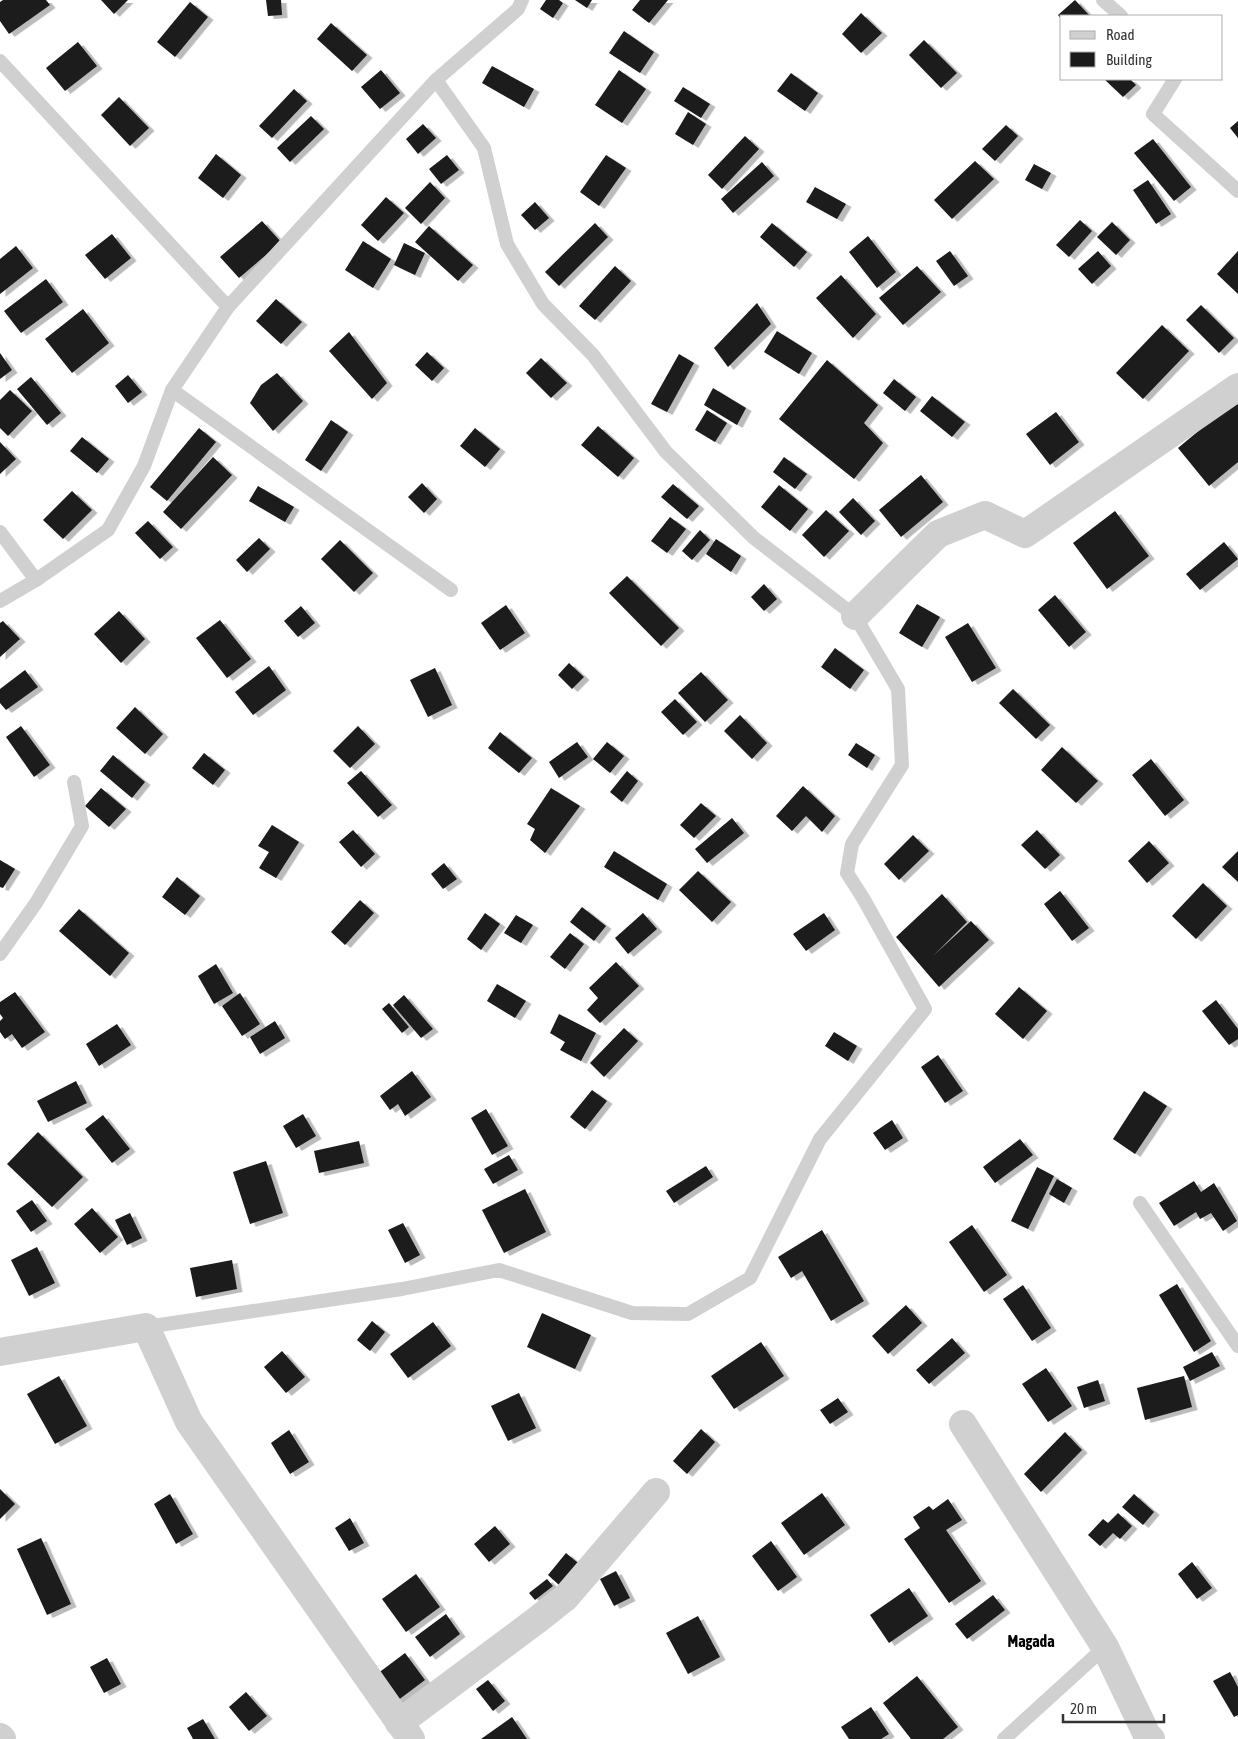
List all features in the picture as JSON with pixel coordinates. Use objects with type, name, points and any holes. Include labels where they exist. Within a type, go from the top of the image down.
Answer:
[{"type":"street","points":[[855,616],[938,534],[985,515],[1025,534],[1238,387]]},
{"type":"street","points":[[0,1352],[146,1327],[189,1422],[405,1731],[566,1597],[656,1492]]},
{"type":"street","points":[[963,1424],[1105,1647],[1147,1735],[1151,1739]]},
{"type":"lane","points":[[0,601],[36,580],[108,530],[144,466],[172,390],[228,307],[436,80],[518,9],[522,0]]},
{"type":"lane","points":[[1103,0],[1120,15]]},
{"type":"lane","points":[[0,62],[228,307]]},
{"type":"lane","points":[[146,1327],[402,1289],[498,1270],[632,1313],[688,1314],[750,1278],[820,1139],[924,1009],[863,898],[847,873],[852,844],[902,766],[898,689],[855,616],[754,538],[666,452],[593,355],[543,304],[507,244],[484,148],[436,80]]},
{"type":"lane","points":[[1174,80],[1153,114],[1238,192]]},
{"type":"lane","points":[[172,390],[451,590]]},
{"type":"lane","points":[[0,532],[36,580]]},
{"type":"lane","points":[[0,954],[36,902],[82,826],[74,782]]},
{"type":"lane","points":[[1140,1203],[1238,1346]]},
{"type":"lane","points":[[1004,1739],[1105,1647]]},
{"type":"building","points":[[3,0],[46,0],[50,5],[9,34],[0,21],[0,2]]},
{"type":"building","points":[[101,0],[128,0],[114,14]]},
{"type":"building","points":[[266,0],[281,0],[282,15],[268,16]]},
{"type":"building","points":[[546,0],[559,0],[563,3],[553,18],[540,9]]},
{"type":"building","points":[[575,0],[592,0],[587,8]]},
{"type":"building","points":[[640,0],[668,0],[649,23],[632,10]]},
{"type":"building","points":[[1075,0],[1089,15],[1060,15],[1060,18],[1058,15]]},
{"type":"building","points":[[190,2],[208,17],[175,57],[157,42]]},
{"type":"building","points":[[861,13],[882,33],[861,53],[842,34]]},
{"type":"building","points":[[331,23],[367,55],[352,71],[317,39]]},
{"type":"building","points":[[624,31],[654,52],[640,73],[609,53]]},
{"type":"building","points":[[924,40],[957,73],[941,88],[909,55]]},
{"type":"building","points":[[78,42],[97,66],[65,91],[46,68]]},
{"type":"building","points":[[492,66],[534,89],[524,107],[482,83]]},
{"type":"building","points":[[381,70],[400,93],[380,109],[361,87]]},
{"type":"building","points":[[619,70],[646,89],[622,123],[595,105]]},
{"type":"building","points":[[791,73],[818,93],[805,111],[777,91]]},
{"type":"building","points":[[1105,80],[1131,80],[1136,85],[1123,97]]},
{"type":"building","points":[[683,87],[710,104],[701,118],[674,101]]},
{"type":"building","points":[[294,89],[307,101],[272,138],[259,126]]},
{"type":"building","points":[[119,97],[149,128],[130,146],[101,115]]},
{"type":"building","points":[[688,112],[706,124],[693,145],[675,134]]},
{"type":"building","points":[[311,116],[324,129],[290,162],[277,148]]},
{"type":"building","points":[[1238,121],[1238,138],[1230,128]]},
{"type":"building","points":[[423,124],[436,138],[418,154],[406,139]]},
{"type":"building","points":[[1006,125],[1018,136],[995,161],[982,149]]},
{"type":"building","points":[[745,136],[759,149],[722,189],[708,175]]},
{"type":"building","points":[[1153,139],[1191,187],[1174,201],[1134,153]]},
{"type":"building","points":[[216,154],[241,175],[223,198],[198,178]]},
{"type":"building","points":[[447,155],[459,170],[441,184],[429,169]]},
{"type":"building","points":[[606,155],[626,168],[599,206],[580,192]]},
{"type":"building","points":[[975,161],[994,179],[952,219],[934,200]]},
{"type":"building","points":[[762,162],[774,176],[733,213],[721,199]]},
{"type":"building","points":[[1034,164],[1051,173],[1042,189],[1025,180]]},
{"type":"building","points":[[1148,180],[1171,214],[1156,224],[1133,190]]},
{"type":"building","points":[[430,182],[445,198],[421,224],[405,208]]},
{"type":"building","points":[[815,187],[846,204],[837,219],[806,202]]},
{"type":"building","points":[[386,197],[404,213],[378,241],[361,225]]},
{"type":"building","points":[[535,202],[549,218],[535,230],[521,215]]},
{"type":"building","points":[[1080,220],[1092,231],[1069,257],[1056,245]]},
{"type":"building","points":[[262,221],[281,242],[239,278],[220,257]]},
{"type":"building","points":[[1112,222],[1130,240],[1116,255],[1097,237]]},
{"type":"building","points":[[595,223],[608,237],[559,286],[545,272]]},
{"type":"building","points":[[772,223],[807,252],[794,267],[760,237]]},
{"type":"building","points":[[429,226],[473,265],[458,281],[415,242]]},
{"type":"building","points":[[112,234],[131,258],[105,279],[85,255]]},
{"type":"building","points":[[868,236],[896,272],[877,288],[849,252]]},
{"type":"building","points":[[363,241],[391,259],[373,288],[345,270]]},
{"type":"building","points":[[404,243],[425,253],[415,275],[394,265]]},
{"type":"building","points":[[16,246],[33,268],[0,294],[0,259]]},
{"type":"building","points":[[950,251],[968,276],[954,286],[936,261]]},
{"type":"building","points":[[1098,251],[1111,266],[1092,284],[1078,269]]},
{"type":"building","points":[[1238,251],[1238,294],[1217,274]]},
{"type":"building","points":[[615,266],[631,281],[595,320],[579,306]]},
{"type":"building","points":[[917,266],[941,292],[903,325],[879,298]]},
{"type":"building","points":[[841,275],[876,314],[853,338],[816,298]]},
{"type":"building","points":[[46,279],[63,302],[21,333],[4,311]]},
{"type":"building","points":[[276,299],[302,322],[281,344],[256,321]]},
{"type":"building","points":[[757,303],[771,324],[728,367],[714,348]]},
{"type":"building","points":[[1201,305],[1234,338],[1219,353],[1186,320]]},
{"type":"building","points":[[83,309],[109,343],[72,373],[45,339]]},
{"type":"building","points":[[1162,325],[1189,351],[1143,399],[1116,373]]},
{"type":"building","points":[[777,331],[812,353],[799,374],[764,352]]},
{"type":"building","points":[[349,332],[387,383],[372,399],[329,351]]},
{"type":"building","points":[[427,352],[444,368],[432,381],[415,365]]},
{"type":"building","points":[[0,353],[12,370],[0,379]]},
{"type":"building","points":[[679,354],[694,363],[667,412],[651,404]]},
{"type":"building","points":[[541,358],[567,383],[551,398],[526,373]]},
{"type":"building","points":[[827,360],[878,405],[864,423],[883,443],[854,479],[779,419]]},
{"type":"building","points":[[277,373],[303,401],[273,431],[250,403],[261,385]]},
{"type":"building","points":[[128,375],[142,392],[128,403],[115,386]]},
{"type":"building","points":[[31,377],[61,413],[47,425],[17,389]]},
{"type":"building","points":[[894,379],[916,397],[905,411],[883,393]]},
{"type":"building","points":[[713,388],[746,408],[737,425],[704,405]]},
{"type":"building","points":[[10,390],[32,411],[8,436],[0,428],[0,400]]},
{"type":"building","points":[[932,396],[965,422],[952,437],[920,411]]},
{"type":"building","points":[[1238,398],[1238,462],[1209,486],[1178,448]]},
{"type":"building","points":[[707,410],[727,423],[715,442],[695,430]]},
{"type":"building","points":[[1056,412],[1079,442],[1050,465],[1026,434]]},
{"type":"building","points":[[331,420],[348,432],[321,471],[305,460]]},
{"type":"building","points":[[598,426],[634,458],[618,477],[581,445]]},
{"type":"building","points":[[199,428],[216,442],[167,501],[150,487]]},
{"type":"building","points":[[475,428],[500,449],[485,467],[460,446]]},
{"type":"building","points":[[82,437],[109,459],[97,473],[70,451]]},
{"type":"building","points":[[0,442],[16,459],[0,474]]},
{"type":"building","points":[[213,457],[232,475],[181,529],[163,512]]},
{"type":"building","points":[[784,457],[807,474],[795,489],[773,472]]},
{"type":"building","points":[[921,475],[943,502],[901,537],[879,510]]},
{"type":"building","points":[[422,483],[437,499],[424,513],[408,497]]},
{"type":"building","points":[[673,484],[699,506],[687,519],[661,497]]},
{"type":"building","points":[[779,485],[808,509],[790,531],[761,507]]},
{"type":"building","points":[[258,486],[294,507],[285,522],[249,501]]},
{"type":"building","points":[[72,491],[92,510],[63,539],[43,520]]},
{"type":"building","points":[[853,498],[875,521],[861,535],[839,512]]},
{"type":"building","points":[[826,510],[849,531],[824,557],[802,535]]},
{"type":"building","points":[[1115,511],[1149,556],[1107,589],[1073,543]]},
{"type":"building","points":[[670,517],[686,529],[667,553],[651,541]]},
{"type":"building","points":[[148,521],[173,547],[160,559],[135,533]]},
{"type":"building","points":[[700,530],[710,540],[692,560],[682,551]]},
{"type":"building","points":[[259,538],[270,549],[247,572],[236,560]]},
{"type":"building","points":[[716,539],[741,556],[731,572],[706,554]]},
{"type":"building","points":[[340,540],[373,573],[354,592],[321,559]]},
{"type":"building","points":[[1224,542],[1238,559],[1200,590],[1186,574]]},
{"type":"building","points":[[627,576],[679,628],[661,646],[609,593]]},
{"type":"building","points":[[764,584],[777,599],[764,611],[751,597]]},
{"type":"building","points":[[1055,595],[1086,632],[1069,647],[1038,610]]},
{"type":"building","points":[[917,604],[940,617],[922,647],[899,633]]},
{"type":"building","points":[[506,605],[525,633],[500,650],[481,623]]},
{"type":"building","points":[[301,606],[315,623],[298,637],[284,621]]},
{"type":"building","points":[[119,611],[145,639],[121,663],[94,634]]},
{"type":"building","points":[[220,620],[251,659],[227,678],[196,638]]},
{"type":"building","points":[[3,621],[20,639],[0,657],[0,623]]},
{"type":"building","points":[[968,623],[996,668],[972,682],[945,637]]},
{"type":"building","points":[[835,648],[864,670],[850,689],[821,667]]},
{"type":"building","points":[[569,663],[584,677],[572,689],[558,675]]},
{"type":"building","points":[[269,666],[286,690],[253,715],[235,692]]},
{"type":"building","points":[[435,668],[452,705],[428,717],[410,680]]},
{"type":"building","points":[[25,670],[38,687],[6,710],[0,703],[0,689]]},
{"type":"building","points":[[701,672],[728,700],[705,722],[678,693]]},
{"type":"building","points":[[1013,689],[1050,725],[1036,739],[999,703]]},
{"type":"building","points":[[675,699],[697,722],[683,735],[661,712]]},
{"type":"building","points":[[135,707],[163,734],[145,754],[116,728]]},
{"type":"building","points":[[740,715],[767,743],[752,759],[724,731]]},
{"type":"building","points":[[21,726],[50,765],[34,777],[6,737]]},
{"type":"building","points":[[358,726],[375,744],[350,768],[333,751]]},
{"type":"building","points":[[500,732],[532,758],[519,773],[488,748]]},
{"type":"building","points":[[577,742],[588,757],[559,778],[549,762]]},
{"type":"building","points":[[607,742],[624,756],[610,773],[593,759]]},
{"type":"building","points":[[856,743],[875,755],[867,768],[848,755]]},
{"type":"building","points":[[1062,747],[1098,781],[1076,803],[1041,770]]},
{"type":"building","points":[[204,753],[225,770],[213,785],[192,768]]},
{"type":"building","points":[[113,755],[145,782],[132,798],[100,771]]},
{"type":"building","points":[[1151,759],[1184,800],[1165,816],[1132,775]]},
{"type":"building","points":[[361,771],[392,805],[378,817],[347,783]]},
{"type":"building","points":[[627,771],[638,781],[622,802],[610,792]]},
{"type":"building","points":[[803,786],[835,816],[822,832],[806,816],[792,831],[776,816]]},
{"type":"building","points":[[101,788],[126,809],[109,827],[85,806]]},
{"type":"building","points":[[551,788],[580,806],[545,853],[530,840],[535,829],[527,824]]},
{"type":"building","points":[[701,803],[716,816],[694,838],[680,825]]},
{"type":"building","points":[[732,818],[744,833],[707,863],[695,849]]},
{"type":"building","points":[[272,825],[299,842],[276,878],[259,868],[269,852],[258,846]]},
{"type":"building","points":[[353,830],[375,854],[361,867],[339,842]]},
{"type":"building","points":[[1037,830],[1060,855],[1045,869],[1021,845]]},
{"type":"building","points":[[913,835],[929,851],[899,880],[884,864]]},
{"type":"building","points":[[1149,841],[1169,863],[1147,883],[1128,861]]},
{"type":"building","points":[[614,851],[667,884],[658,900],[604,867]]},
{"type":"building","points":[[1238,851],[1238,882],[1222,867]]},
{"type":"building","points":[[0,860],[15,869],[3,888],[0,887]]},
{"type":"building","points":[[444,863],[457,879],[443,889],[431,874]]},
{"type":"building","points":[[698,871],[731,902],[712,922],[679,890]]},
{"type":"building","points":[[177,877],[200,896],[185,915],[162,897]]},
{"type":"building","points":[[1203,883],[1227,906],[1196,939],[1172,916]]},
{"type":"building","points":[[1060,891],[1089,928],[1072,941],[1044,904]]},
{"type":"building","points":[[942,894],[967,922],[933,956],[971,921],[989,940],[939,987],[896,937]]},
{"type":"building","points":[[360,900],[374,913],[345,945],[331,932]]},
{"type":"building","points":[[582,907],[606,926],[594,941],[570,922]]},
{"type":"building","points":[[79,909],[129,953],[110,976],[59,931]]},
{"type":"building","points":[[485,913],[500,924],[481,950],[467,939]]},
{"type":"building","points":[[643,913],[657,929],[628,954],[615,938]]},
{"type":"building","points":[[824,913],[835,930],[806,951],[793,934]]},
{"type":"building","points":[[516,915],[533,925],[521,943],[504,933]]},
{"type":"building","points":[[570,933],[584,944],[565,969],[550,957]]},
{"type":"building","points":[[616,962],[639,986],[600,1023],[587,1010],[598,998],[589,988]]},
{"type":"building","points":[[216,964],[233,993],[214,1004],[198,976]]},
{"type":"building","points":[[497,984],[526,1001],[515,1018],[487,1001]]},
{"type":"building","points":[[1019,987],[1047,1011],[1023,1039],[995,1014]]},
{"type":"building","points":[[15,992],[45,1032],[22,1048],[12,1034],[5,1039],[0,1032],[0,1021],[3,1018],[0,1014],[0,1002]]},
{"type":"building","points":[[240,993],[260,1024],[242,1036],[222,1006]]},
{"type":"building","points":[[404,995],[433,1029],[421,1038],[393,1005]]},
{"type":"building","points":[[1216,1000],[1238,1029],[1238,1039],[1229,1045],[1202,1011]]},
{"type":"building","points":[[389,1003],[409,1027],[402,1033],[382,1009]]},
{"type":"building","points":[[559,1014],[596,1033],[581,1061],[560,1050],[565,1042],[550,1033]]},
{"type":"building","points":[[275,1021],[285,1038],[260,1054],[250,1037]]},
{"type":"building","points":[[117,1024],[131,1045],[99,1066],[86,1044]]},
{"type":"building","points":[[624,1028],[638,1041],[604,1077],[590,1063]]},
{"type":"building","points":[[834,1032],[857,1046],[848,1061],[825,1046]]},
{"type":"building","points":[[938,1055],[963,1091],[945,1103],[921,1067]]},
{"type":"building","points":[[412,1071],[431,1097],[405,1116],[398,1104],[390,1110],[380,1096]]},
{"type":"building","points":[[76,1081],[87,1103],[48,1122],[37,1101]]},
{"type":"building","points":[[592,1090],[607,1101],[585,1129],[570,1117]]},
{"type":"building","points":[[1144,1091],[1167,1106],[1135,1154],[1113,1139]]},
{"type":"building","points":[[486,1109],[508,1146],[492,1155],[471,1118]]},
{"type":"building","points":[[303,1114],[316,1136],[296,1148],[283,1126]]},
{"type":"building","points":[[103,1115],[130,1149],[112,1163],[85,1129]]},
{"type":"building","points":[[892,1120],[903,1138],[885,1150],[873,1133]]},
{"type":"building","points":[[38,1132],[83,1177],[52,1207],[7,1164]]},
{"type":"building","points":[[1020,1139],[1033,1155],[995,1183],[983,1167]]},
{"type":"building","points":[[359,1141],[364,1163],[319,1173],[314,1151]]},
{"type":"building","points":[[509,1155],[518,1170],[493,1184],[484,1169]]},
{"type":"building","points":[[266,1161],[283,1213],[250,1224],[233,1172]]},
{"type":"building","points":[[706,1166],[713,1177],[674,1203],[666,1191]]},
{"type":"building","points":[[1037,1167],[1054,1176],[1028,1229],[1011,1221]]},
{"type":"building","points":[[1057,1179],[1072,1188],[1064,1203],[1049,1194]]},
{"type":"building","points":[[1194,1181],[1201,1192],[1214,1183],[1237,1221],[1223,1231],[1211,1213],[1200,1219],[1196,1212],[1174,1226],[1159,1203]]},
{"type":"building","points":[[525,1189],[546,1232],[504,1253],[482,1210]]},
{"type":"building","points":[[32,1200],[47,1221],[31,1232],[16,1211]]},
{"type":"building","points":[[92,1208],[118,1237],[100,1253],[74,1224]]},
{"type":"building","points":[[130,1213],[142,1238],[127,1245],[115,1220]]},
{"type":"building","points":[[403,1223],[420,1255],[405,1263],[388,1230]]},
{"type":"building","points":[[972,1225],[1007,1275],[984,1292],[949,1242]]},
{"type":"building","points":[[822,1230],[864,1301],[831,1321],[802,1271],[791,1278],[778,1257]]},
{"type":"building","points":[[37,1247],[55,1283],[29,1296],[11,1260]]},
{"type":"building","points":[[232,1260],[237,1289],[196,1297],[190,1268]]},
{"type":"building","points":[[1177,1284],[1211,1341],[1194,1352],[1159,1295]]},
{"type":"building","points":[[1023,1285],[1051,1328],[1032,1341],[1003,1299]]},
{"type":"building","points":[[906,1305],[922,1323],[888,1354],[872,1336]]},
{"type":"building","points":[[542,1313],[591,1335],[575,1369],[527,1347]]},
{"type":"building","points":[[372,1321],[385,1332],[370,1351],[357,1340]]},
{"type":"building","points":[[433,1322],[451,1346],[408,1378],[390,1354]]},
{"type":"building","points":[[952,1338],[965,1353],[929,1384],[916,1370]]},
{"type":"building","points":[[761,1342],[784,1376],[734,1409],[711,1376]]},
{"type":"building","points":[[282,1351],[305,1377],[286,1393],[264,1367]]},
{"type":"building","points":[[1212,1352],[1220,1366],[1190,1381],[1183,1367]]},
{"type":"building","points":[[1046,1368],[1072,1406],[1048,1422],[1022,1384]]},
{"type":"building","points":[[59,1376],[87,1426],[55,1444],[27,1394]]},
{"type":"building","points":[[1184,1376],[1192,1407],[1145,1420],[1137,1388]]},
{"type":"building","points":[[1098,1380],[1105,1401],[1084,1408],[1077,1387]]},
{"type":"building","points":[[519,1393],[536,1428],[508,1441],[491,1406]]},
{"type":"building","points":[[838,1398],[848,1412],[830,1424],[820,1410]]},
{"type":"building","points":[[701,1429],[715,1442],[687,1474],[673,1461]]},
{"type":"building","points":[[289,1430],[309,1462],[290,1474],[271,1443]]},
{"type":"building","points":[[1065,1432],[1082,1450],[1041,1492],[1024,1474]]},
{"type":"building","points":[[0,1489],[15,1504],[0,1519]]},
{"type":"building","points":[[822,1493],[845,1525],[804,1555],[781,1523]]},
{"type":"building","points":[[170,1494],[193,1534],[176,1544],[154,1504]]},
{"type":"building","points":[[1134,1494],[1154,1512],[1143,1525],[1122,1507]]},
{"type":"building","points":[[948,1499],[962,1520],[946,1530],[981,1581],[949,1603],[904,1539],[920,1528],[913,1517],[929,1506],[933,1510]]},
{"type":"building","points":[[1118,1513],[1132,1526],[1120,1539],[1113,1533],[1100,1546],[1088,1535],[1103,1519],[1108,1523]]},
{"type":"building","points":[[350,1518],[364,1543],[349,1551],[335,1528]]},
{"type":"building","points":[[495,1526],[510,1544],[489,1562],[474,1544]]},
{"type":"building","points":[[41,1538],[71,1604],[47,1615],[17,1549]]},
{"type":"building","points":[[771,1541],[797,1577],[778,1591],[752,1556]]},
{"type":"building","points":[[566,1553],[578,1563],[559,1585],[548,1575]]},
{"type":"building","points":[[1192,1562],[1212,1588],[1197,1599],[1178,1574]]},
{"type":"building","points":[[616,1571],[630,1598],[614,1606],[600,1579]]},
{"type":"building","points":[[416,1574],[440,1607],[406,1632],[382,1599]]},
{"type":"building","points":[[547,1579],[553,1586],[535,1600],[529,1593]]},
{"type":"building","points":[[909,1588],[928,1616],[889,1643],[870,1615]]},
{"type":"building","points":[[993,1595],[1005,1610],[967,1639],[955,1624]]},
{"type":"building","points":[[446,1614],[460,1634],[430,1657],[415,1637]]},
{"type":"building","points":[[698,1616],[720,1657],[688,1674],[666,1633]]},
{"type":"building","points":[[405,1653],[425,1680],[397,1701],[377,1674]]},
{"type":"building","points":[[107,1658],[121,1684],[104,1693],[90,1667]]},
{"type":"building","points":[[1230,1672],[1238,1687],[1238,1715],[1234,1717],[1213,1681]]},
{"type":"building","points":[[917,1676],[958,1727],[943,1739],[911,1739],[883,1703]]},
{"type":"building","points":[[488,1680],[505,1701],[493,1711],[476,1689]]},
{"type":"building","points":[[246,1692],[267,1716],[249,1731],[229,1707]]},
{"type":"building","points":[[871,1707],[889,1734],[881,1739],[849,1739],[841,1727]]},
{"type":"building","points":[[512,1717],[527,1739],[481,1739]]},
{"type":"building","points":[[203,1719],[215,1739],[193,1739],[187,1728]]},
{"type":"district","name":"Magada","points":[[1031,1641]]}]
